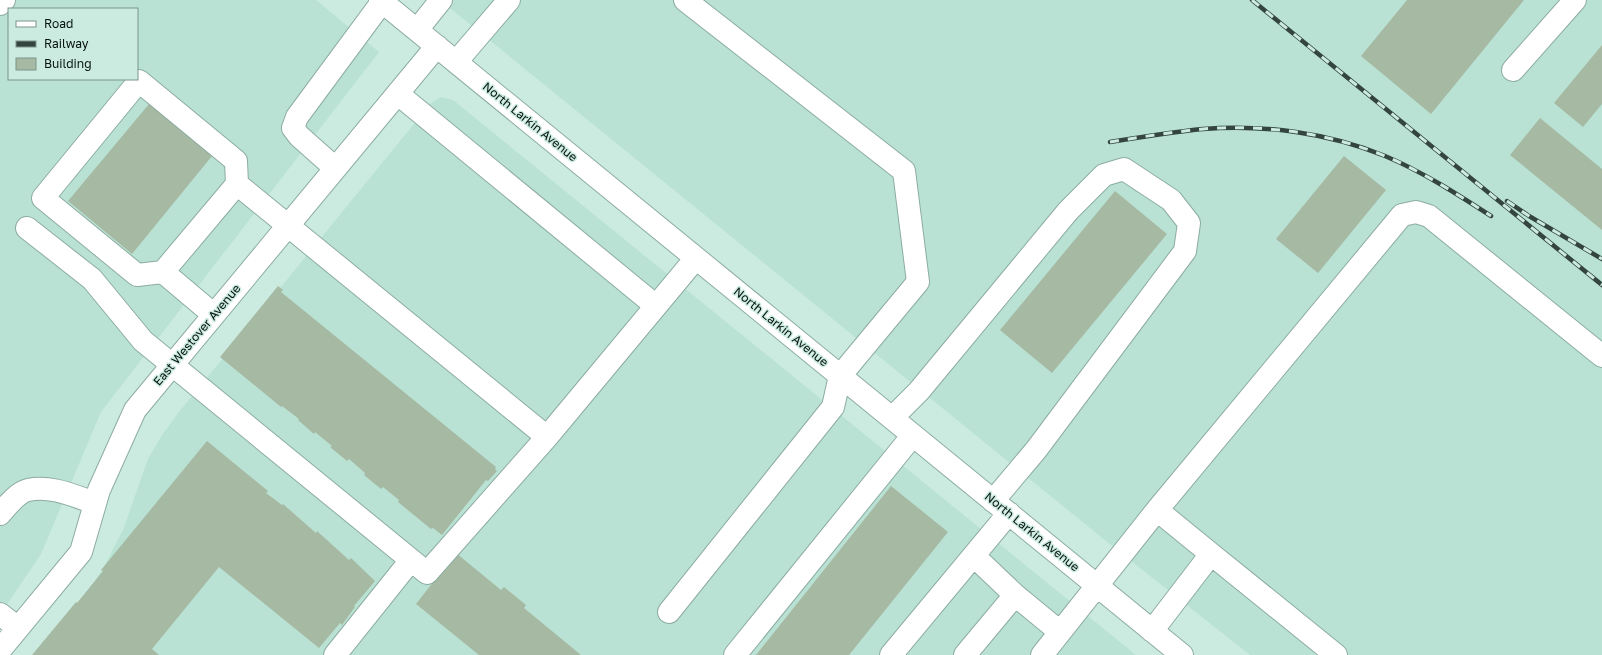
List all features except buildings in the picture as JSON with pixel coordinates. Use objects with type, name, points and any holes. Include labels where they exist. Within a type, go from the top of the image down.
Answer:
[{"type":"street","points":[[0,4],[4,0]]},
{"type":"street","points":[[417,30],[441,0]]},
{"type":"street","points":[[456,62],[509,0]]},
{"type":"street","points":[[669,612],[833,407],[840,376],[918,282],[904,171],[685,0]]},
{"type":"street","points":[[1513,70],[1575,0]]},
{"type":"street","points":[[335,168],[298,136],[293,128],[297,117],[381,1]]},
{"type":"street","name":"North Larkin Avenue","points":[[381,1],[1182,655]]},
{"type":"street","name":"East Westover Avenue","points":[[0,650],[81,552],[99,490],[135,410],[437,46]]},
{"type":"street","points":[[139,81],[236,161],[237,184],[163,272],[137,275],[43,198],[139,81]]},
{"type":"street","points":[[398,94],[656,306]]},
{"type":"street","points":[[891,655],[974,556],[1001,507],[1036,450],[1185,251],[1189,223],[1171,200],[1124,168],[1104,175],[1068,211],[918,391],[892,418]]},
{"type":"street","points":[[237,184],[547,437]]},
{"type":"street","points":[[1042,655],[1157,510],[1402,215],[1416,212],[1429,216],[1602,356]]},
{"type":"street","points":[[27,228],[92,279],[143,341],[427,573],[547,437],[696,258]]},
{"type":"street","points":[[163,272],[214,315]]},
{"type":"street","points":[[735,655],[914,435]]},
{"type":"street","points":[[0,514],[9,503],[27,490],[55,490],[95,503]]},
{"type":"street","points":[[1157,510],[1336,655]]},
{"type":"street","points":[[1152,631],[1211,554]]},
{"type":"street","points":[[974,556],[1015,595],[1060,632]]},
{"type":"street","points":[[334,655],[411,560]]},
{"type":"street","points":[[965,655],[1015,595]]},
{"type":"street","points":[[0,614],[18,628]]},
{"type":"shaded area","points":[[0,0],[316,0],[379,52],[101,412],[41,554],[0,615]]},
{"type":"shaded area","points":[[440,0],[1602,0],[1602,655],[1250,655],[1106,541]]},
{"type":"shaded area","points":[[441,97],[453,100],[1136,655],[37,655],[84,597],[104,567],[123,530],[148,459],[162,435],[179,412],[431,103]]},
{"type":"railway","points":[[1252,0],[1602,285]]},
{"type":"railway","points":[[1110,142],[1145,136],[1203,129],[1226,128],[1273,129],[1319,136],[1364,148],[1399,162],[1440,184],[1491,216]]},
{"type":"railway","points":[[1507,201],[1529,216],[1602,259]]}]
